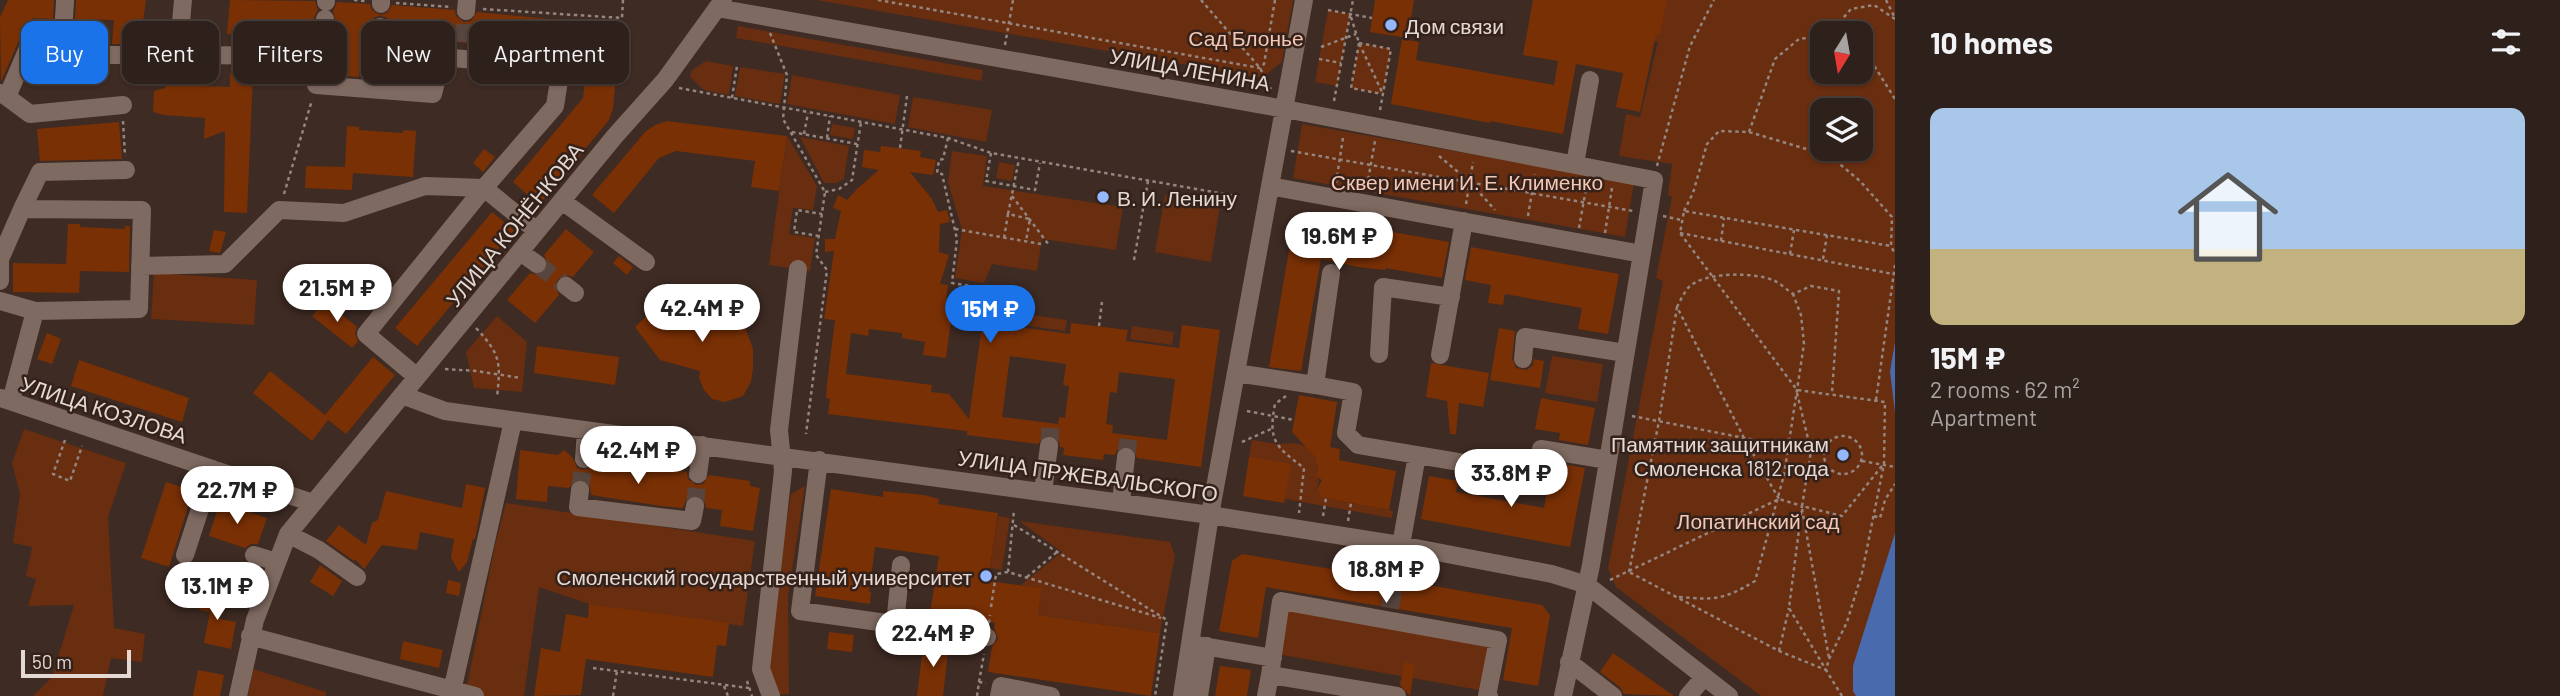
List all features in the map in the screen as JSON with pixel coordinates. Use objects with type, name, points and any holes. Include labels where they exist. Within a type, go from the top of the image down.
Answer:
[{"type":"street","points":[[183,0],[178,55],[233,55]]},
{"type":"street","points":[[1199,696],[1210,515],[1304,0]]},
{"type":"street","points":[[64,21],[65,2]]},
{"type":"street","name":"УЛИЦА ЛЕНИНА","points":[[720,4],[760,15],[1287,100],[1338,119],[1654,180]]},
{"type":"street","name":"УЛИЦА КОНЁНКОВА","points":[[238,696],[250,636],[288,534],[615,136],[665,80],[720,4]]},
{"type":"street","points":[[316,85],[433,94],[442,57],[464,50],[561,68],[555,106],[484,188],[366,334],[417,377]]},
{"type":"street","points":[[21,60],[3,95],[30,114],[122,105]]},
{"type":"street","points":[[1575,164],[1590,80]]},
{"type":"street","points":[[374,84],[374,89]]},
{"type":"street","points":[[0,281],[0,256],[40,172],[126,170]]},
{"type":"street","points":[[1563,696],[1587,585],[1654,180]]},
{"type":"street","points":[[140,266],[225,264],[279,210],[344,213],[425,186],[484,188],[537,231]]},
{"type":"street","points":[[1269,193],[1334,198],[1642,254]]},
{"type":"street","points":[[562,201],[646,262]]},
{"type":"street","points":[[0,301],[35,311],[139,309],[142,210],[22,209]]},
{"type":"street","points":[[1440,355],[1464,221]]},
{"type":"street","points":[[520,252],[537,264]]},
{"type":"street","points":[[770,694],[761,669],[782,471],[779,430],[798,269]]},
{"type":"street","points":[[1315,385],[1331,273]]},
{"type":"street","points":[[1380,354],[1383,287],[1451,297]]},
{"type":"street","points":[[6,400],[35,311]]},
{"type":"street","points":[[1523,359],[1525,337],[1625,353]]},
{"type":"street","points":[[1236,373],[1353,392],[1346,433],[1358,445],[1536,475],[1541,449],[1608,460]]},
{"type":"street","name":"УЛИЦА ПРЖЕВАЛЬСКОГО","points":[[402,395],[445,411],[1210,515],[1400,545],[1552,574],[1587,585],[1729,696]]},
{"type":"street","name":"УЛИЦА КОЗЛОВА","points":[[6,400],[313,503]]},
{"type":"street","points":[[452,691],[483,564],[513,421]]},
{"type":"street","points":[[584,459],[586,431]]},
{"type":"street","points":[[698,474],[702,445]]},
{"type":"street","points":[[1043,492],[1049,446]]},
{"type":"street","points":[[1395,579],[1417,455]]},
{"type":"street","points":[[1121,502],[1126,457]]},
{"type":"street","points":[[819,460],[800,611],[987,637]]},
{"type":"street","points":[[185,555],[213,469]]},
{"type":"street","points":[[580,490],[578,507],[692,521],[695,506]]},
{"type":"street","points":[[288,534],[358,577]]},
{"type":"street","points":[[254,555],[277,562]]},
{"type":"street","points":[[894,624],[901,565]]},
{"type":"street","points":[[1266,696],[1281,601],[1389,615],[1498,640],[1488,696]]},
{"type":"street","points":[[250,636],[475,696]]},
{"type":"street","points":[[1200,645],[1271,666],[1294,688],[1397,696]]},
{"type":"street","points":[[1182,696],[1200,645]]},
{"type":"street","points":[[1569,662],[1613,696]]},
{"type":"street","points":[[1689,696],[1704,677]]},
{"type":"street","points":[[994,690],[1001,686],[1051,696]]},
{"type":"path","points":[[354,0],[622,18],[623,0]]},
{"type":"path","points":[[878,0],[1260,68]]},
{"type":"path","points":[[1004,46],[1013,0]]},
{"type":"path","points":[[1201,0],[1260,68],[1269,88],[1287,100]]},
{"type":"path","points":[[1260,68],[1264,64],[1275,0]]},
{"type":"path","points":[[1334,198],[1339,160],[1341,63],[1353,0]]},
{"type":"path","points":[[1654,180],[1690,46],[1714,0]]},
{"type":"path","points":[[1886,0],[1895,18]]},
{"type":"path","points":[[1840,21],[1851,9],[1874,5],[1895,18]]},
{"type":"path","points":[[1328,10],[1372,18]]},
{"type":"path","points":[[1350,14],[1359,43],[1383,94]]},
{"type":"path","points":[[760,15],[788,75],[784,107]]},
{"type":"path","points":[[1321,47],[1356,34]]},
{"type":"path","points":[[1749,132],[1775,59],[1799,39],[1810,38]]},
{"type":"path","points":[[1359,43],[1391,49],[1364,203]]},
{"type":"path","points":[[1359,43],[1351,88],[1383,94]]},
{"type":"path","points":[[1319,59],[1341,63]]},
{"type":"path","points":[[732,98],[737,66]]},
{"type":"path","points":[[1873,66],[1895,99]]},
{"type":"path","points":[[279,210],[316,85]]},
{"type":"path","points":[[673,87],[948,138],[991,153],[1242,197]]},
{"type":"path","points":[[900,148],[907,96]]},
{"type":"path","points":[[122,105],[126,170]]},
{"type":"path","points":[[804,134],[808,112]]},
{"type":"path","points":[[827,138],[830,116]]},
{"type":"path","points":[[825,192],[839,189],[852,180],[861,121]]},
{"type":"path","points":[[1779,651],[1789,608],[1811,452],[1797,390],[1680,233],[1684,211],[1693,193],[1707,144],[1719,131],[1749,132],[1829,156],[1860,181],[1892,217],[1891,246],[1895,254]]},
{"type":"path","points":[[791,132],[858,144]]},
{"type":"path","points":[[948,138],[937,173],[942,174],[957,239],[952,283],[977,287]]},
{"type":"path","points":[[1464,221],[1475,145]]},
{"type":"path","points":[[1278,149],[1648,214]]},
{"type":"path","points":[[991,153],[986,181],[1035,190],[1040,161]]},
{"type":"path","points":[[1439,156],[1520,232],[1531,193],[1537,157]]},
{"type":"path","points":[[1004,237],[1019,158]]},
{"type":"path","points":[[1134,260],[1148,180]]},
{"type":"path","points":[[1012,196],[1049,245]]},
{"type":"path","points":[[1577,242],[1583,202]]},
{"type":"path","points":[[1602,247],[1609,207]]},
{"type":"path","points":[[818,236],[794,232],[797,209],[822,214]]},
{"type":"path","points":[[1684,211],[1891,246]]},
{"type":"path","points":[[1008,214],[1030,219]]},
{"type":"path","points":[[1721,241],[1724,218]]},
{"type":"path","points":[[1026,241],[1030,219]]},
{"type":"path","points":[[955,229],[1041,244]]},
{"type":"path","points":[[1790,255],[1794,230]]},
{"type":"path","points":[[1680,233],[1893,275]]},
{"type":"path","points":[[1822,261],[1827,235]]},
{"type":"path","points":[[1875,400],[1895,265]]},
{"type":"path","points":[[1629,572],[1677,307],[1689,286],[1712,276],[1739,274],[1774,280],[1793,294],[1801,315],[1804,344],[1779,499],[1755,581],[1732,595],[1715,599],[1675,596]]},
{"type":"path","points":[[1793,294],[1811,286],[1839,291],[1832,393]]},
{"type":"path","points":[[1099,326],[1101,302]]},
{"type":"path","points":[[1677,307],[1744,438],[1779,499]]},
{"type":"path","points":[[476,327],[495,348],[499,375],[497,397]]},
{"type":"path","points":[[432,361],[444,369],[522,378]]},
{"type":"path","points":[[1797,390],[1885,402],[1884,464],[1862,573],[1847,622],[1826,670]]},
{"type":"path","points":[[1247,411],[1294,420]]},
{"type":"path","points":[[1273,416],[1271,429],[1282,452],[1304,468],[1298,516]]},
{"type":"path","points":[[1632,416],[1811,452],[1824,452]]},
{"type":"path","points":[[1241,442],[1271,429]]},
{"type":"path","points":[[1848,436],[1858,443],[1863,454],[1862,461],[1854,471],[1836,473],[1826,464],[1824,452],[1835,437],[1848,436]]},
{"type":"path","points":[[65,440],[53,474],[61,478],[70,481],[82,446]]},
{"type":"path","points":[[1862,461],[1895,467]]},
{"type":"path","points":[[1610,580],[1779,499],[1842,516],[1884,464]]},
{"type":"path","points":[[1874,516],[1880,518],[1885,500],[1895,484]]},
{"type":"path","points":[[1322,520],[1326,498]]},
{"type":"path","points":[[1347,524],[1351,503]]},
{"type":"path","points":[[1802,506],[1829,659]]},
{"type":"path","points":[[1008,572],[1014,510]]},
{"type":"path","points":[[1014,525],[1167,620]]},
{"type":"path","points":[[1026,578],[1056,552]]},
{"type":"path","points":[[991,607],[996,574],[1008,572],[1167,620]]},
{"type":"path","points":[[1629,572],[1779,651],[1826,670]]},
{"type":"path","points":[[1789,608],[1842,696]]},
{"type":"path","points":[[1155,696],[1167,620]]},
{"type":"path","points":[[977,696],[987,637]]},
{"type":"path","points":[[593,668],[724,685],[770,694]]},
{"type":"path","points":[[613,696],[617,671]]},
{"type":"path","points":[[979,682],[994,690]]},
{"type":"path","points":[[724,685],[728,696]]},
{"type":"green space","name":"Сад Блонье","points":[[816,0],[1293,0],[1282,62],[1262,78]]},
{"type":"green space","name":"Лопатинский сад","points":[[1626,0],[1895,0],[1895,696],[1761,696],[1616,587],[1608,568],[1663,281],[1656,278],[1672,197],[1668,195],[1672,164],[1619,156],[1626,114],[1640,117],[1658,42],[1619,35]]},
{"type":"green space","points":[[1328,10],[1350,14],[1337,86],[1315,82]]},
{"type":"green space","points":[[738,26],[983,70],[981,81],[736,38]]},
{"type":"green space","points":[[1359,43],[1391,49],[1383,94],[1351,88]]},
{"type":"green space","points":[[706,61],[733,66],[729,95],[704,90],[690,77],[692,70]]},
{"type":"green space","points":[[740,67],[785,74],[780,104],[735,96]]},
{"type":"green space","points":[[792,75],[900,95],[895,124],[787,104]]},
{"type":"green space","points":[[913,97],[992,110],[986,142],[908,127]]},
{"type":"green space","points":[[832,124],[855,128],[853,139],[830,135]]},
{"type":"green space","name":"Сквер имени И. Е. Клименко","points":[[1302,124],[1634,183],[1625,237],[1293,178]]},
{"type":"green space","points":[[787,136],[817,186],[813,210],[793,208],[789,234],[815,238],[810,271],[769,265]]},
{"type":"green space","points":[[800,137],[849,146],[844,179],[836,183],[824,183]]},
{"type":"green space","points":[[952,151],[987,156],[983,186],[1123,207],[1116,250],[1042,239],[1037,271],[992,264],[984,283],[955,278],[962,230],[948,182]]},
{"type":"green space","points":[[999,162],[1015,165],[1012,181],[996,178]]},
{"type":"green space","points":[[1165,195],[1220,205],[1211,262],[1155,252]]},
{"type":"green space","points":[[154,273],[257,280],[254,325],[151,319]]},
{"type":"green space","points":[[1025,314],[1067,320],[1065,331],[1023,325]]},
{"type":"green space","points":[[497,316],[527,342],[522,392],[474,388],[466,352]]},
{"type":"green space","points":[[1132,326],[1174,332],[1172,345],[1130,339]]},
{"type":"green space","points":[[1552,356],[1603,364],[1597,402],[1545,393]]},
{"type":"green space","points":[[24,429],[126,463],[108,517],[114,628],[145,634],[142,662],[111,658],[103,696],[33,696],[52,677],[74,605],[28,606],[36,579],[26,576],[32,547],[13,543],[20,494],[12,463]]},
{"type":"green space","points":[[1252,440],[1303,445],[1316,459],[1319,482],[1316,491],[1320,492],[1320,497],[1393,511],[1392,518],[1285,499],[1249,457]]},
{"type":"green space","points":[[805,486],[788,597],[789,694],[776,695],[768,663],[777,576],[791,494]]},
{"type":"green space","points":[[506,503],[755,541],[743,626],[589,604],[539,587],[524,696],[465,696]]},
{"type":"green space","points":[[998,516],[1010,518],[1002,570],[990,568]]},
{"type":"green space","points":[[1019,521],[1170,542],[1175,556],[1160,633],[1038,615],[1042,589],[1021,585],[1062,552]]},
{"type":"green space","points":[[1285,606],[1495,643],[1485,691],[1277,654]]},
{"type":"green space","points":[[253,669],[326,692],[326,696],[248,696]]},
{"type":"water","points":[[1895,342],[1895,413],[1890,371]]},
{"type":"water","points":[[1895,533],[1895,696],[1856,696],[1853,691],[1853,666]]},
{"type":"building","points":[[8,0],[54,0],[53,19],[33,18],[31,21],[21,21],[21,36],[1,82],[0,17]]},
{"type":"building","points":[[76,0],[146,0],[143,21],[122,21],[122,44],[112,44],[114,20],[75,19]]},
{"type":"building","points":[[230,0],[315,1],[318,10],[314,21],[233,21],[233,34],[227,34]]},
{"type":"building","name":"Дом связи","points":[[1375,0],[1414,0],[1408,38],[1370,32]]},
{"type":"building","points":[[1533,0],[1667,0],[1660,35],[1656,34],[1640,112],[1616,107],[1623,73],[1576,64],[1563,134],[1391,104],[1402,39],[1419,42],[1416,60],[1554,85],[1558,61],[1523,55]]},
{"type":"building","points":[[337,2],[370,4],[372,10],[380,15],[387,13],[392,5],[455,10],[456,16],[464,22],[469,21],[469,43],[455,42],[455,21],[389,21],[386,17],[375,17],[372,21],[361,21],[359,77],[347,76],[347,21],[336,21],[333,11]]},
{"type":"building","points":[[477,12],[571,21],[471,21]]},
{"type":"building","points":[[230,73],[233,73],[233,84],[253,84],[247,213],[224,212],[225,131],[204,139],[205,118],[153,112],[154,91],[165,88],[165,85],[230,87]]},
{"type":"building","points":[[585,84],[615,84],[609,120],[539,205],[513,182],[583,98]]},
{"type":"building","points":[[667,121],[787,136],[779,191],[751,187],[755,161],[676,151],[659,158],[614,213],[592,195],[645,132]]},
{"type":"building","points":[[119,122],[122,159],[40,161],[37,129]]},
{"type":"building","points":[[347,126],[359,127],[359,130],[403,133],[403,130],[416,131],[413,177],[353,173],[352,190],[305,188],[306,166],[345,167]]},
{"type":"building","points":[[881,146],[921,151],[920,157],[936,160],[933,175],[910,172],[932,199],[938,212],[947,210],[950,222],[940,224],[939,252],[949,255],[940,284],[948,285],[946,301],[984,306],[985,301],[1022,306],[1019,327],[1070,334],[1071,323],[1128,330],[1126,341],[1179,348],[1182,325],[1220,330],[1201,467],[1137,458],[1133,448],[1127,446],[1117,450],[1115,455],[1104,454],[1103,460],[1063,455],[1064,448],[1060,447],[1059,441],[1051,435],[1044,436],[1038,444],[967,435],[967,431],[828,414],[830,399],[826,398],[827,384],[835,320],[824,319],[834,251],[825,252],[825,239],[835,239],[841,211],[833,208],[838,195],[847,200],[879,170],[862,167],[864,150],[880,152]],"holes":[[[952,313],[983,318],[969,419],[949,394],[931,392],[932,385],[846,374],[851,333],[868,336],[869,329],[902,333],[902,338],[925,342],[923,355],[946,358]],[[1010,356],[1066,364],[1063,385],[1069,386],[1065,418],[1059,417],[1058,424],[1002,417]],[[1119,372],[1175,379],[1167,440],[1112,433],[1113,425],[1106,424],[1110,392],[1117,393]]]},
{"type":"building","points":[[484,149],[495,157],[483,172],[473,163]]},
{"type":"building","points":[[492,212],[514,230],[417,346],[395,328]]},
{"type":"building","points":[[1295,215],[1449,242],[1442,278],[1386,268],[1358,267],[1321,259],[1301,371],[1269,367]]},
{"type":"building","points":[[68,224],[125,229],[125,226],[130,226],[129,272],[80,271],[79,293],[13,292],[13,263],[66,264]]},
{"type":"building","points":[[566,229],[594,252],[573,277],[567,275],[558,279],[555,285],[559,295],[535,323],[507,300],[530,273],[537,275],[546,271],[548,264],[544,255]]},
{"type":"building","points":[[214,230],[226,232],[220,253],[209,251]]},
{"type":"building","points":[[1471,247],[1619,274],[1608,334],[1578,329],[1582,308],[1505,294],[1503,305],[1488,303],[1491,285],[1465,280]]},
{"type":"building","points":[[619,256],[633,267],[627,275],[613,263]]},
{"type":"building","points":[[682,296],[721,306],[736,316],[746,330],[753,349],[753,368],[751,382],[743,396],[725,402],[712,399],[704,390],[699,378],[700,371],[660,360],[635,327],[661,302]]},
{"type":"building","points":[[325,301],[357,327],[355,333],[358,341],[352,348],[312,316]]},
{"type":"building","points":[[1499,328],[1515,331],[1512,358],[1516,368],[1527,370],[1533,365],[1534,359],[1544,361],[1540,388],[1490,380]]},
{"type":"building","points":[[47,333],[61,339],[52,364],[37,359]]},
{"type":"building","points":[[537,346],[619,357],[615,385],[534,373]]},
{"type":"building","points":[[373,357],[395,375],[346,434],[328,420],[312,441],[253,393],[270,371],[325,415]]},
{"type":"building","points":[[79,360],[189,398],[182,422],[71,386]]},
{"type":"building","points":[[1431,363],[1489,373],[1483,407],[1459,403],[1456,434],[1450,434],[1447,401],[1426,397]]},
{"type":"building","points":[[1299,395],[1337,402],[1330,447],[1340,449],[1339,460],[1396,471],[1389,510],[1319,497],[1320,492],[1316,491],[1322,480],[1316,477],[1318,468],[1315,457],[1292,432]]},
{"type":"building","points":[[1541,398],[1595,408],[1588,445],[1559,440],[1560,433],[1535,429]]},
{"type":"building","points":[[520,450],[558,455],[564,450],[573,458],[577,468],[583,470],[593,466],[596,457],[599,461],[667,470],[676,466],[680,471],[687,472],[688,479],[696,485],[703,484],[709,475],[750,481],[750,486],[760,488],[753,531],[720,526],[722,510],[706,508],[705,502],[698,495],[687,498],[683,508],[661,506],[591,495],[590,485],[582,479],[575,480],[569,488],[548,486],[547,502],[516,499]]},
{"type":"building","points":[[1249,457],[1291,464],[1284,503],[1243,496]]},
{"type":"building","points":[[1552,462],[1585,468],[1570,547],[1421,519],[1429,476],[1458,481],[1456,492],[1544,508]]},
{"type":"building","points":[[166,482],[193,491],[169,567],[141,558]]},
{"type":"building","points":[[466,484],[485,488],[475,539],[467,562],[459,572],[451,558],[454,539],[420,532],[417,550],[382,545],[364,569],[355,559],[354,561],[326,541],[339,525],[366,545],[372,523],[378,520],[386,491],[462,508]]},
{"type":"building","points":[[831,489],[883,497],[883,491],[924,495],[939,499],[938,504],[998,513],[988,581],[1042,588],[1038,615],[1160,633],[1151,696],[988,672],[992,647],[998,639],[995,623],[930,613],[939,556],[875,547],[870,604],[815,596]]},
{"type":"building","points":[[220,502],[267,518],[258,544],[245,548],[209,536]]},
{"type":"building","points":[[1242,554],[1384,578],[1392,590],[1399,589],[1406,581],[1542,605],[1550,615],[1538,686],[1503,680],[1512,628],[1266,587],[1258,638],[1219,631],[1232,561]]},
{"type":"building","points":[[320,565],[342,581],[333,596],[310,582]]},
{"type":"building","points":[[448,580],[461,583],[459,596],[446,593]]},
{"type":"building","points":[[215,590],[225,592],[220,619],[236,622],[231,649],[204,643],[210,612],[199,610],[202,596],[213,598]]},
{"type":"building","points":[[589,604],[729,623],[726,646],[717,645],[713,677],[586,659],[581,695],[534,696],[541,648],[560,652],[566,614],[588,618]]},
{"type":"building","points":[[829,632],[854,635],[852,652],[827,649]]},
{"type":"building","points":[[924,640],[949,643],[943,696],[917,696]]},
{"type":"building","points":[[403,641],[443,650],[439,668],[400,659]]},
{"type":"building","points":[[1613,653],[1674,696],[1624,694],[1620,687],[1600,672]]},
{"type":"building","points":[[1404,662],[1415,664],[1410,696],[1400,685]]},
{"type":"building","points":[[1220,666],[1251,670],[1247,696],[1215,696]]},
{"type":"building","points":[[198,670],[224,675],[220,696],[193,696]]},
{"type":"tunnel","points":[[464,42],[466,11]]},
{"type":"tunnel","points":[[537,264],[566,286]]},
{"type":"tunnel","points":[[1049,446],[1051,423]]},
{"type":"tunnel","points":[[1126,457],[1129,435]]},
{"type":"tunnel","points":[[580,490],[584,459]]},
{"type":"tunnel","points":[[695,506],[698,474]]},
{"type":"tunnel","points":[[1390,608],[1395,579]]},
{"type":"place","name":"Дом связи","points":[[1391,25]]},
{"type":"place","name":"В. И. Ленину","points":[[1103,197]]},
{"type":"place","name":"Памятник защитникам Смоленска 1812 года","points":[[1843,455]]},
{"type":"place","name":"Смоленский государственный университет","points":[[986,576]]}]
